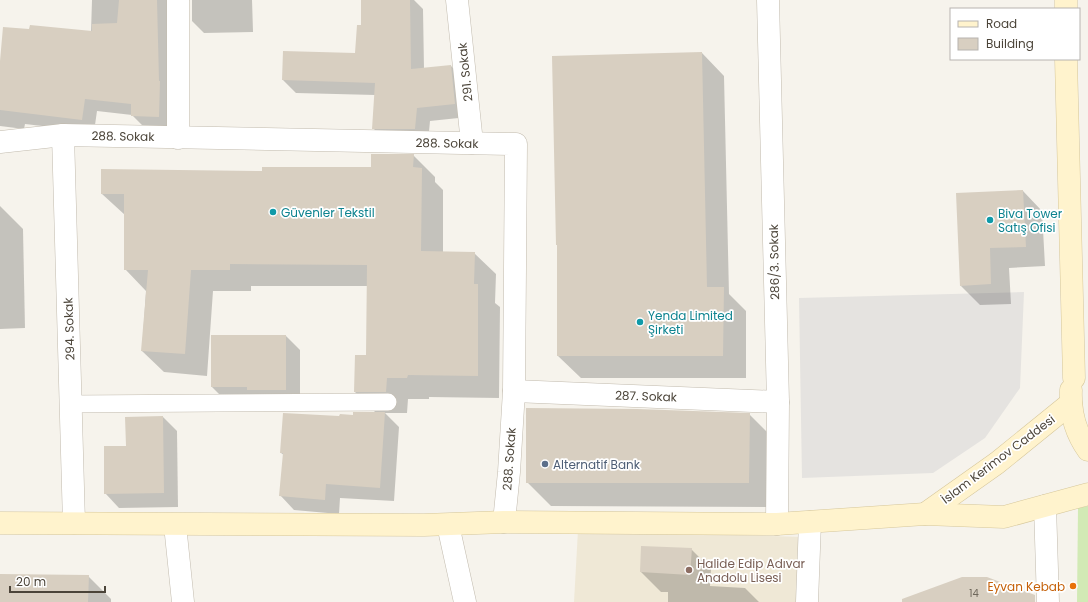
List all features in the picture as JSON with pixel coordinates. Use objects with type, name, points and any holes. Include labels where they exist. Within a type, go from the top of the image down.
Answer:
[{"type":"main road","points":[[1066,60],[1074,378],[1071,402],[1075,427],[1088,450]]},
{"type":"main road","points":[[1074,378],[1085,354],[1088,351]]},
{"type":"main road","name":"İslam Kerimov Caddesi","points":[[925,514],[997,463],[1071,402]]},
{"type":"main road","points":[[0,523],[448,524],[504,522],[777,524],[925,514],[1004,517],[1088,494]]},
{"type":"street","points":[[178,0],[178,138]]},
{"type":"street","name":"291. Sokak","points":[[456,0],[472,143]]},
{"type":"street","name":"286/3. Sokak","points":[[768,0],[778,402],[777,524]]},
{"type":"street","name":"288. Sokak","points":[[0,142],[63,135],[516,144],[514,391],[504,522]]},
{"type":"street","name":"294. Sokak","points":[[63,135],[74,524]]},
{"type":"street","name":"287. Sokak","points":[[514,391],[778,402]]},
{"type":"street","points":[[1045,506],[1048,602]]},
{"type":"street","points":[[807,602],[810,522]]},
{"type":"street","points":[[175,524],[183,602]]},
{"type":"street","points":[[448,524],[465,602]]},
{"type":"lane","points":[[71,404],[388,402]]},
{"type":"shaded area","points":[[1024,292],[1020,388],[985,438],[933,473],[802,478],[799,298]]},
{"type":"shaded area","name":"Halide Edip Adıvar Anadolu Lisesi","points":[[578,530],[803,537],[801,602],[574,602]]},
{"type":"green space","points":[[1088,506],[1088,602],[1077,602],[1078,508]]},
{"type":"building","points":[[119,0],[157,0],[160,81],[159,117],[131,116],[131,104],[85,99],[82,120],[0,110],[0,61],[3,27],[29,29],[30,25],[92,31],[92,24],[117,23]]},
{"type":"building","points":[[361,0],[410,0],[411,69],[451,65],[455,104],[417,108],[415,129],[372,129],[375,83],[282,80],[283,51],[355,53],[357,25],[361,25]]},
{"type":"building","points":[[702,52],[707,287],[724,287],[723,356],[557,356],[557,245],[552,56]]},
{"type":"building","points":[[371,154],[414,154],[413,167],[422,168],[421,251],[475,252],[474,284],[478,284],[478,376],[408,375],[407,378],[387,378],[386,392],[354,392],[355,355],[366,355],[367,265],[230,264],[230,270],[191,270],[185,354],[141,351],[148,270],[124,270],[124,194],[101,194],[101,169],[262,171],[262,167],[371,167]]},
{"type":"building","name":"Biva Tower Satış Ofisi","points":[[1023,190],[1026,247],[990,248],[991,284],[960,286],[956,193]]},
{"type":"building","points":[[211,335],[286,335],[286,390],[247,390],[247,387],[211,387]]},
{"type":"building","points":[[526,408],[637,409],[750,413],[749,483],[526,483]]},
{"type":"building","points":[[353,412],[385,412],[380,488],[326,484],[325,500],[279,496],[283,453],[280,453],[283,413],[339,416],[340,414],[353,415]]},
{"type":"building","points":[[163,416],[164,493],[104,494],[104,446],[126,446],[125,417]]},
{"type":"building","points":[[641,546],[692,548],[690,575],[640,572]]},
{"type":"building","points":[[0,574],[89,575],[88,602],[0,602]]},
{"type":"building","points":[[962,577],[987,577],[1035,595],[1035,602],[902,602],[902,599]]},
{"type":"place","name":"Güvenler Tekstil","points":[[273,212]]},
{"type":"place","name":"Biva Tower Satış Ofisi","points":[[990,220]]},
{"type":"place","name":"Yenda Limited Şirketi","points":[[640,322]]},
{"type":"place","name":"Alternatif Bank","points":[[545,464]]},
{"type":"place","name":"Halide Edip Adıvar Anadolu Lisesi","points":[[689,570]]},
{"type":"place","name":"Eyvan Kebab","points":[[1073,586]]}]
